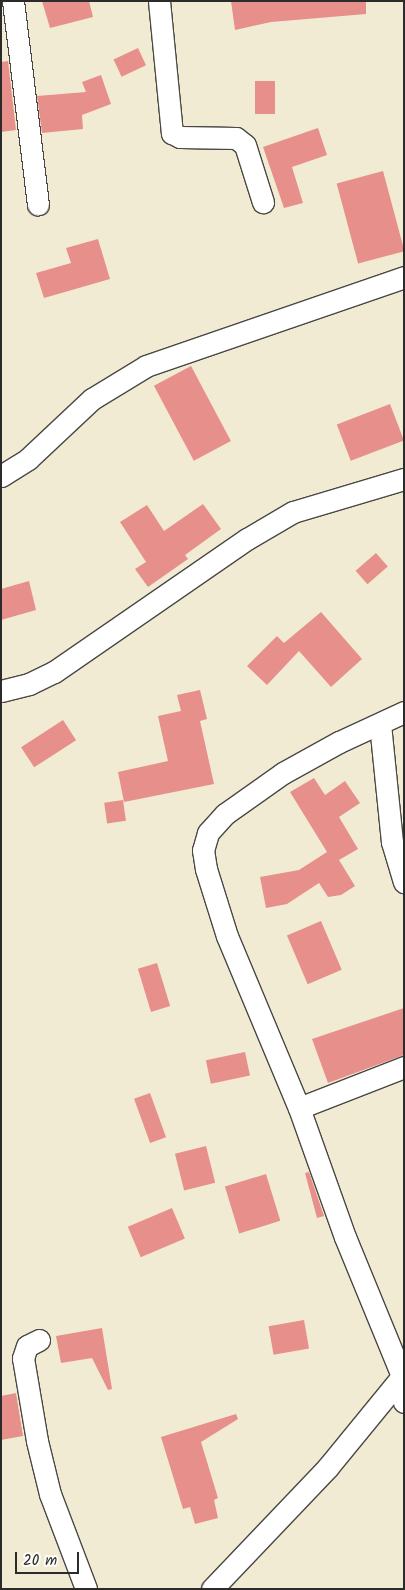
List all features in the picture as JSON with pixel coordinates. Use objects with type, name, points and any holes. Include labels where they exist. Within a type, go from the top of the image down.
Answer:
[{"type":"street","points":[[13,1],[38,204]]},
{"type":"street","points":[[159,1],[172,133],[180,137],[236,138],[244,145],[263,202]]},
{"type":"street","points":[[1,476],[28,459],[92,400],[146,366],[404,277]]},
{"type":"street","points":[[1,691],[29,684],[54,672],[247,539],[293,512],[404,479]]},
{"type":"street","points":[[404,712],[339,742],[276,778],[225,814],[208,833],[203,850],[206,869],[228,936],[299,1108],[345,1237],[403,1375],[404,1402]]},
{"type":"street","points":[[380,724],[392,842],[404,882]]},
{"type":"street","points":[[299,1108],[404,1067]]},
{"type":"street","points":[[39,1340],[27,1346],[23,1358],[37,1441],[50,1494],[86,1589]]},
{"type":"street","points":[[212,1589],[328,1467],[403,1375]]},
{"type":"building","points":[[42,1],[89,1],[93,17],[50,28]]},
{"type":"building","points":[[231,1],[366,1],[366,14],[271,22],[235,30]]},
{"type":"building","points":[[138,48],[146,65],[122,77],[114,59]]},
{"type":"building","points":[[8,61],[16,130],[1,132],[1,62]]},
{"type":"building","points":[[101,75],[111,104],[82,115],[83,129],[42,133],[37,96],[86,92],[82,82]]},
{"type":"building","points":[[255,81],[275,81],[275,114],[255,114]]},
{"type":"building","points":[[318,128],[327,155],[292,167],[303,203],[284,208],[263,147]]},
{"type":"building","points":[[383,171],[404,251],[358,264],[337,183]]},
{"type":"building","points":[[98,239],[110,279],[44,298],[36,273],[71,263],[66,248]]},
{"type":"building","points":[[191,366],[231,441],[194,461],[154,386]]},
{"type":"building","points":[[390,404],[404,440],[351,461],[337,424]]},
{"type":"building","points":[[203,504],[221,529],[185,555],[188,559],[148,587],[135,569],[146,562],[120,522],[147,505],[164,531]]},
{"type":"building","points":[[376,553],[388,567],[367,584],[356,571]]},
{"type":"building","points":[[29,581],[36,610],[1,620],[1,589]]},
{"type":"building","points":[[321,612],[362,659],[331,687],[299,651],[267,685],[247,666],[277,636],[284,643]]},
{"type":"building","points":[[200,690],[207,719],[200,721],[214,784],[124,802],[118,772],[168,761],[158,716],[181,711],[177,695]]},
{"type":"building","points":[[63,720],[76,740],[34,767],[21,747]]},
{"type":"building","points":[[314,778],[325,795],[345,781],[360,803],[339,817],[358,849],[339,860],[355,886],[341,895],[328,897],[319,883],[287,904],[266,908],[260,877],[299,870],[327,852],[290,792]]},
{"type":"building","points":[[123,800],[126,821],[107,823],[104,803]]},
{"type":"building","points":[[321,921],[342,970],[308,984],[287,935]]},
{"type":"building","points":[[157,963],[170,1006],[151,1012],[138,969]]},
{"type":"building","points":[[404,1008],[404,1055],[328,1083],[312,1039]]},
{"type":"building","points":[[245,1052],[250,1075],[211,1084],[206,1060]]},
{"type":"building","points":[[150,1093],[166,1137],[150,1143],[134,1099]]},
{"type":"building","points":[[206,1146],[215,1183],[184,1191],[175,1154]]},
{"type":"building","points":[[309,1172],[324,1216],[317,1218],[305,1173]]},
{"type":"building","points":[[266,1174],[280,1221],[239,1233],[225,1187]]},
{"type":"building","points":[[172,1208],[185,1238],[141,1257],[128,1227]]},
{"type":"building","points":[[304,1320],[309,1349],[274,1355],[269,1326]]},
{"type":"building","points":[[102,1328],[112,1389],[108,1390],[92,1358],[61,1363],[56,1336]]},
{"type":"building","points":[[16,1393],[23,1436],[1,1440],[1,1396]]},
{"type":"building","points":[[236,1414],[238,1419],[201,1442],[218,1498],[214,1500],[218,1518],[195,1524],[190,1507],[183,1509],[161,1437]]}]
